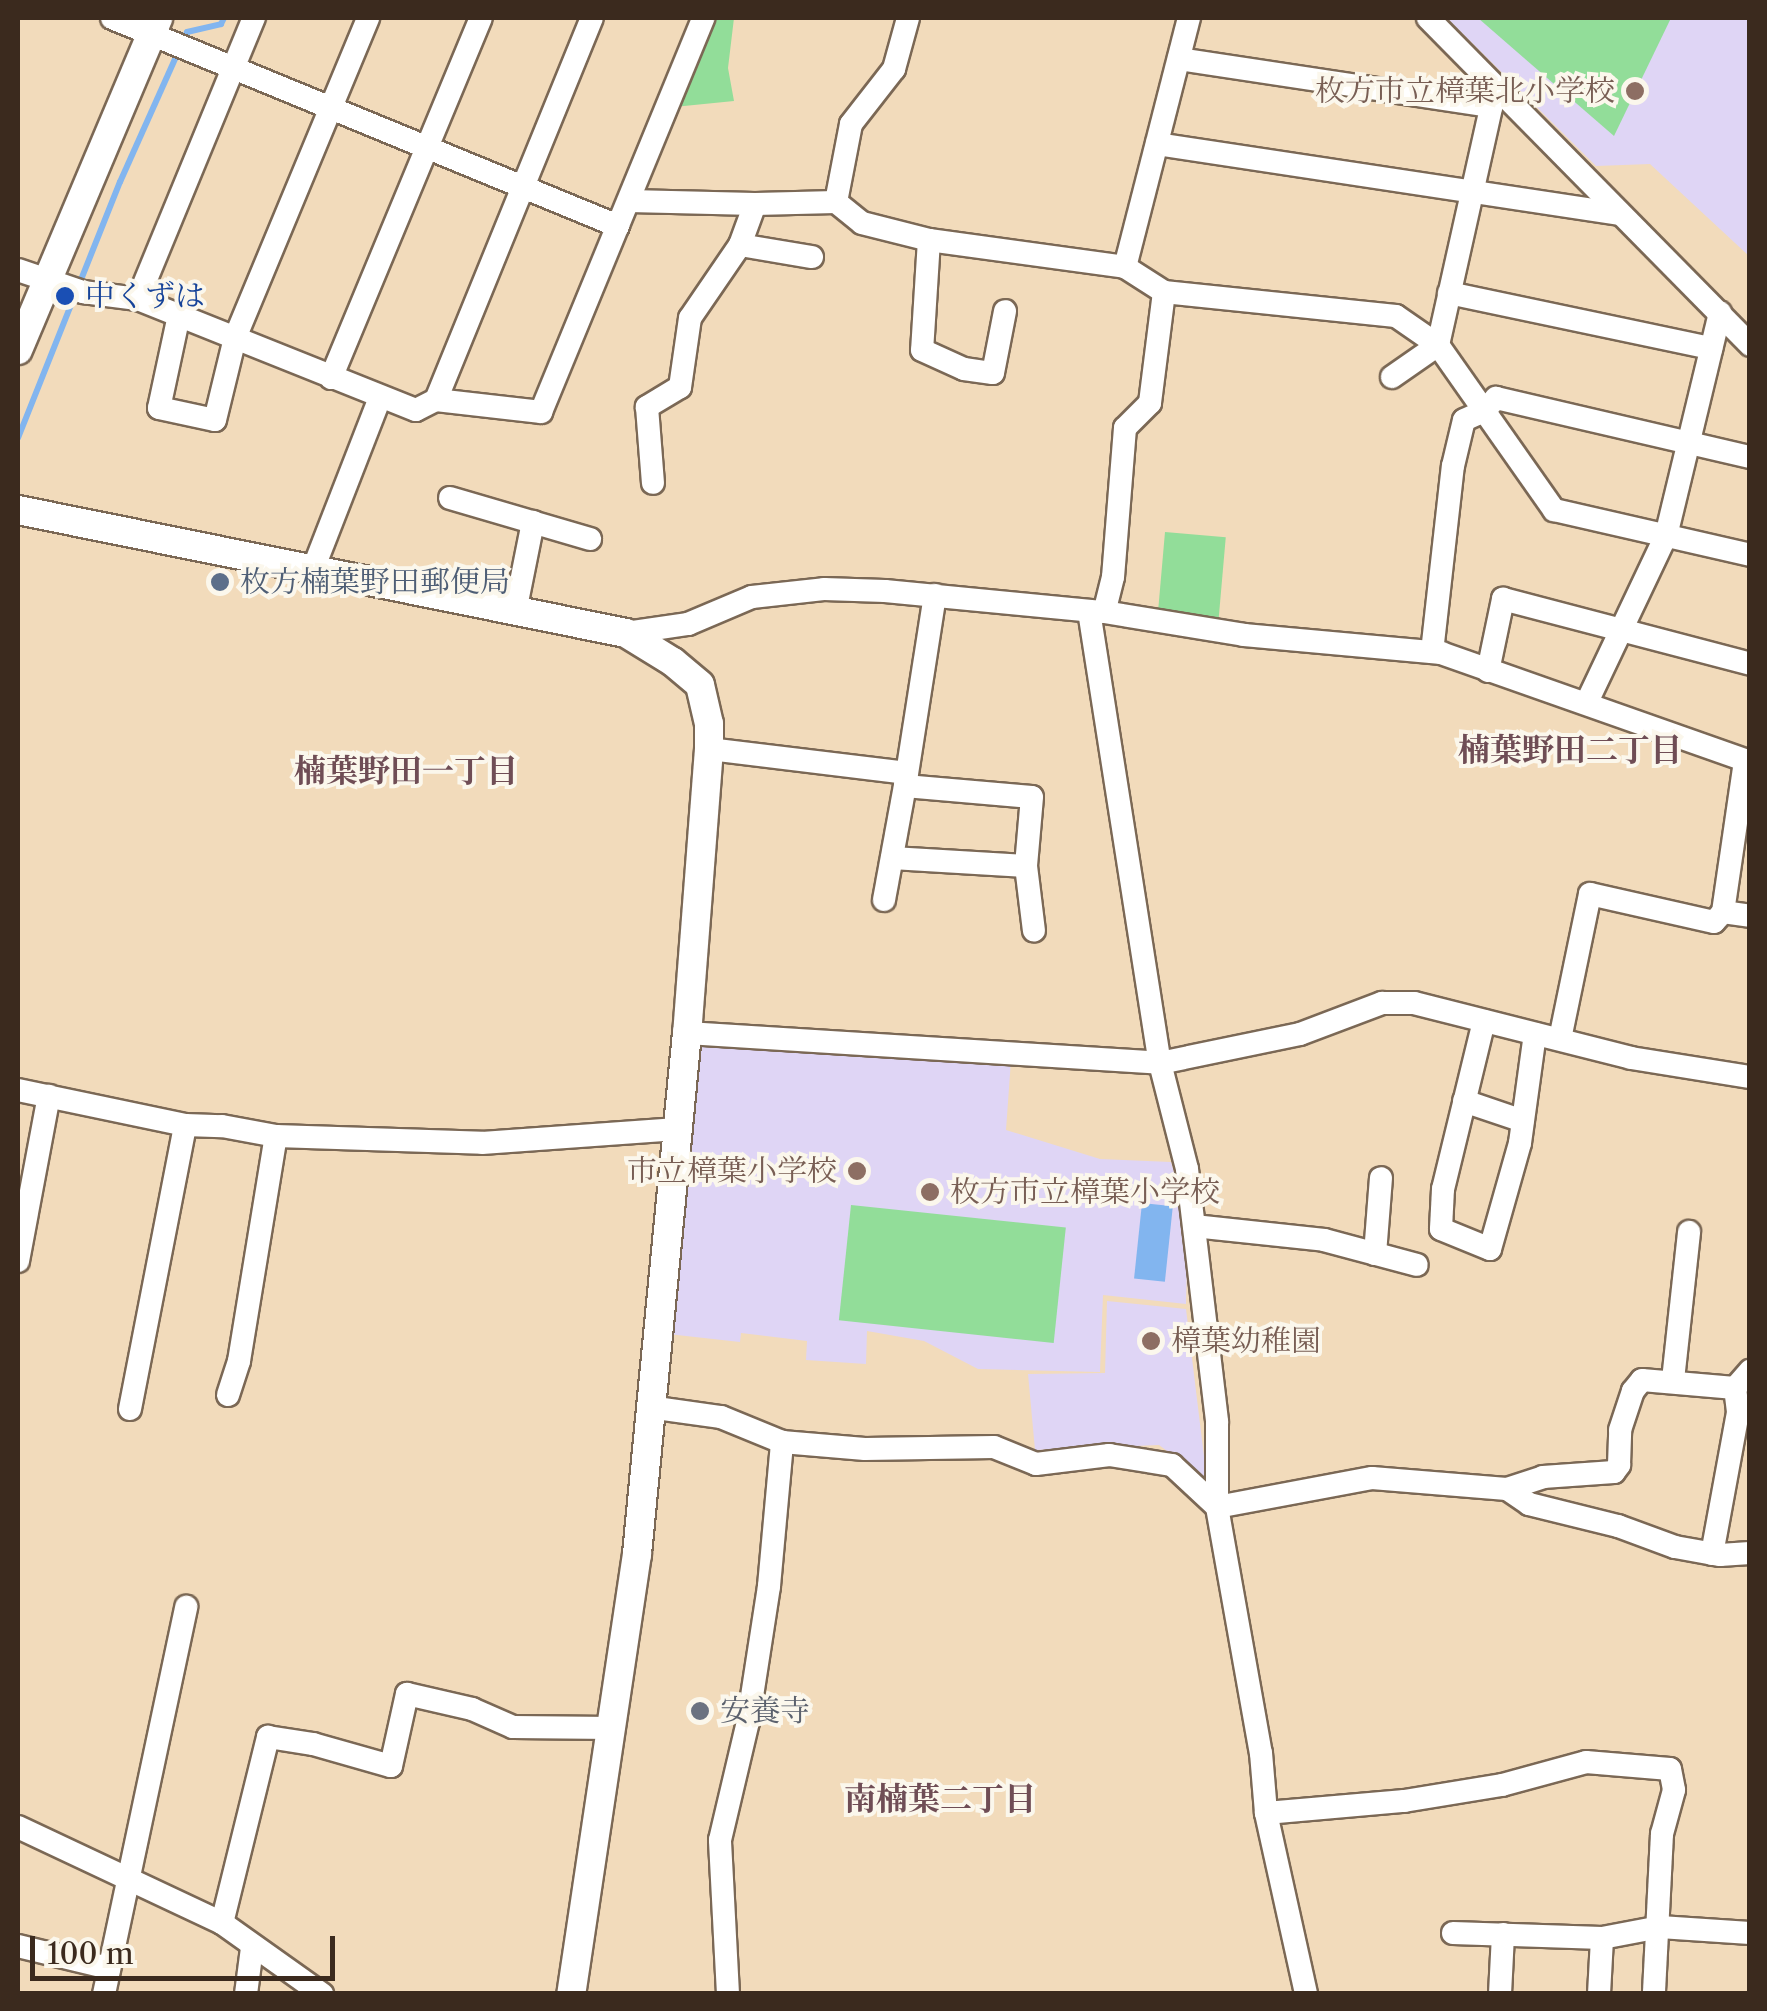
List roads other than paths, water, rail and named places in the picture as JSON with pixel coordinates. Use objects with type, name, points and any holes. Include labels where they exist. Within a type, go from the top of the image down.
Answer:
[{"type":"street","points":[[112,18],[155,26],[234,68],[618,226]]},
{"type":"street","points":[[138,298],[254,18]]},
{"type":"street","points":[[179,315],[159,408],[215,420],[234,338],[368,18]]},
{"type":"street","points":[[330,378],[481,18]]},
{"type":"street","points":[[436,400],[592,18]]},
{"type":"street","points":[[18,270],[82,292],[138,298],[416,410],[436,400],[541,412],[703,18]]},
{"type":"street","points":[[836,202],[851,124],[894,70],[908,18]]},
{"type":"street","points":[[1125,267],[1189,18]]},
{"type":"street","points":[[1428,18],[1493,98],[1620,214],[1750,345]]},
{"type":"street","points":[[18,350],[155,26]]},
{"type":"street","points":[[1179,58],[1493,98]]},
{"type":"street","points":[[1392,377],[1438,345],[1493,98]]},
{"type":"street","points":[[1157,144],[1620,214]]},
{"type":"street","points":[[629,202],[836,202],[862,222],[929,240],[1125,267],[1164,292],[1396,316],[1438,345],[1554,510],[1750,555]]},
{"type":"street","points":[[653,483],[647,407],[680,387],[690,318],[740,246],[756,204]]},
{"type":"street","points":[[929,240],[922,350],[964,369],[993,374],[1005,310]]},
{"type":"street","points":[[740,246],[812,257]]},
{"type":"street","points":[[1164,292],[1150,403],[1125,428],[1114,577],[1096,612],[1160,1063],[1188,1170],[1217,1422],[1217,1506],[1261,1753],[1266,1814],[1306,1994]]},
{"type":"street","points":[[1450,293],[1711,348]]},
{"type":"street","points":[[1588,702],[1666,536],[1720,312]]},
{"type":"street","points":[[312,572],[380,398]]},
{"type":"street","points":[[1432,652],[1453,466],[1464,420],[1484,411],[1496,398],[1750,457]]},
{"type":"street","points":[[450,498],[590,538]]},
{"type":"street","points":[[18,510],[626,633],[688,624],[752,597],[824,589],[1096,612],[1244,636],[1432,652],[1588,702],[1747,762],[1723,912],[1714,922],[1590,894],[1560,1039]]},
{"type":"street","points":[[515,612],[533,522]]},
{"type":"street","points":[[884,900],[935,596]]},
{"type":"street","points":[[1488,671],[1503,598],[1750,664]]},
{"type":"street","points":[[572,1994],[637,1554],[687,1033],[710,724],[700,685],[673,662],[626,633]]},
{"type":"street","points":[[709,749],[1032,797],[1026,866],[1034,931]]},
{"type":"street","points":[[892,858],[1026,866]]},
{"type":"street","points":[[1723,912],[1750,916]]},
{"type":"street","points":[[687,1033],[1160,1063],[1300,1034],[1382,1003],[1414,1003],[1631,1058],[1750,1078]]},
{"type":"street","points":[[1484,1021],[1443,1190],[1441,1229],[1490,1249],[1523,1121],[1536,1034]]},
{"type":"street","points":[[18,1090],[185,1125],[222,1126],[276,1136],[482,1143],[678,1128]]},
{"type":"street","points":[[18,1252],[49,1096]]},
{"type":"street","points":[[1464,1102],[1523,1121]]},
{"type":"street","points":[[130,1408],[185,1125]]},
{"type":"street","points":[[228,1395],[240,1360],[276,1136]]},
{"type":"street","points":[[1375,1254],[1381,1178]]},
{"type":"street","points":[[1194,1226],[1324,1240],[1417,1264]]},
{"type":"street","points":[[1674,1380],[1689,1232]]},
{"type":"street","points":[[1217,1506],[1372,1478],[1507,1488],[1543,1477],[1614,1472],[1619,1465],[1620,1430],[1632,1391],[1642,1380],[1742,1380],[1712,1554]]},
{"type":"street","points":[[649,1407],[721,1417],[782,1442],[865,1449],[994,1446],[1036,1464],[1110,1455],[1172,1464],[1217,1506]]},
{"type":"street","points":[[728,1994],[720,1840],[748,1722],[769,1586],[782,1442]]},
{"type":"street","points":[[1507,1488],[1529,1504],[1712,1554],[1750,1553]]},
{"type":"street","points":[[104,1994],[186,1607]]},
{"type":"street","points":[[222,1923],[268,1736],[390,1766],[407,1694],[472,1709],[513,1727],[613,1728]]},
{"type":"street","points":[[1266,1814],[1404,1801],[1502,1784],[1586,1762],[1670,1769],[1674,1790],[1662,1834],[1654,1994]]},
{"type":"street","points":[[18,1827],[222,1923],[252,1948],[322,1994]]},
{"type":"street","points":[[1453,1933],[1602,1938],[1660,1927],[1750,1933]]},
{"type":"street","points":[[1500,1994],[1503,1934]]},
{"type":"street","points":[[1599,1994],[1602,1938]]},
{"type":"street","points":[[18,1946],[109,1968]]},
{"type":"street","points":[[246,1994],[252,1948]]},
{"type":"water","points":[[1142,1203],[1173,1206],[1165,1282],[1134,1279]]},
{"type":"waterway","points":[[18,438],[120,182],[187,32],[221,24],[224,18]]},
{"type":"place","name":"枚方市立樟葉北小学校","points":[[1635,91]]},
{"type":"place","name":"中くずは","points":[[65,296]]},
{"type":"place","name":"枚方楠葉野田郵便局","points":[[220,582]]},
{"type":"place","name":"市立樟葉小学校","points":[[857,1171]]},
{"type":"place","name":"枚方市立樟葉小学校","points":[[930,1192]]},
{"type":"place","name":"樟葉幼稚園","points":[[1151,1341]]},
{"type":"place","name":"安養寺","points":[[700,1711]]},
{"type":"district","name":"楠葉野田二丁目","points":[[1570,750]]},
{"type":"district","name":"楠葉野田一丁目","points":[[406,771]]},
{"type":"district","name":"南楠葉二丁目","points":[[940,1799]]}]
